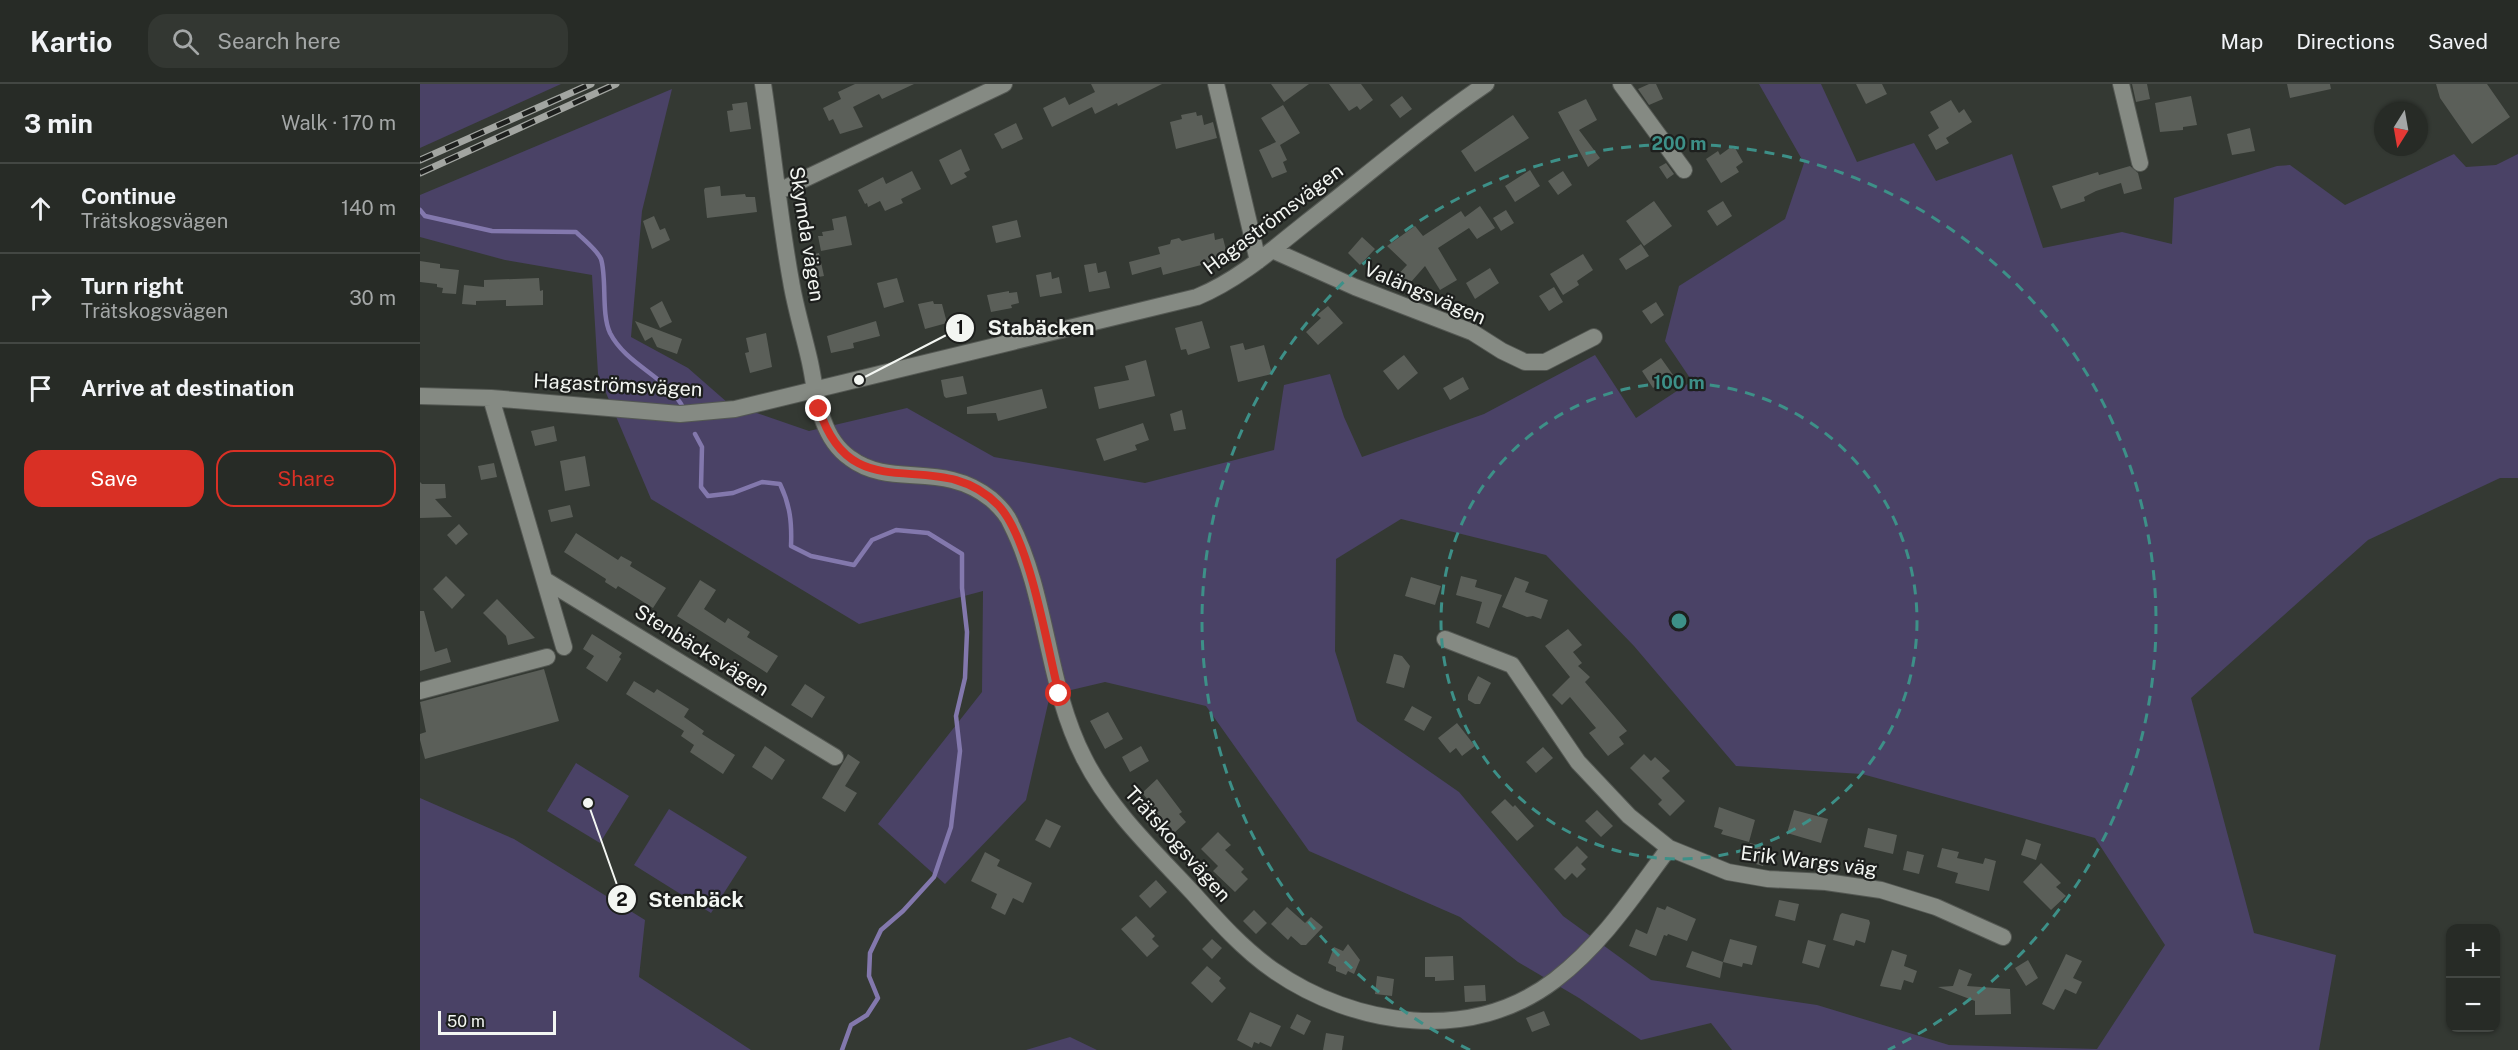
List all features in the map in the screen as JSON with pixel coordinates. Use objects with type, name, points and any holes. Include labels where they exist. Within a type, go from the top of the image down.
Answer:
[{"type":"street","name":"Skymda vägen","points":[[763,84],[791,282],[816,390]]},
{"type":"street","points":[[779,192],[1004,84]]},
{"type":"street","points":[[1216,84],[1258,261]]},
{"type":"street","name":"Hagaströmsvägen","points":[[420,396],[491,398],[680,414],[735,409],[1197,297],[1222,287],[1258,261],[1425,129],[1486,84]]},
{"type":"street","points":[[1621,84],[1684,170]]},
{"type":"street","points":[[2121,84],[2140,163]]},
{"type":"street","name":"Valängsvägen","points":[[1272,250],[1355,287],[1472,332],[1525,362],[1545,362],[1594,337]]},
{"type":"street","name":"Trätskogsvägen","points":[[816,390],[819,409],[825,425],[847,456],[866,468],[890,473],[949,478],[968,484],[998,505],[1010,520],[1028,570],[1059,694],[1072,731],[1101,788],[1131,826],[1232,935],[1271,969],[1318,997],[1379,1017],[1416,1021],[1471,1018],[1512,1004],[1553,981],[1602,937],[1669,848]]},
{"type":"street","points":[[491,398],[564,646]]},
{"type":"street","name":"Stenbäcksvägen","points":[[545,580],[597,609],[836,758]]},
{"type":"street","name":"Erik Wargs väg","points":[[1444,639],[1512,665],[1578,762],[1629,816],[1669,848],[1728,872],[1768,879],[1826,882],[1881,890],[1936,907],[2003,937]]},
{"type":"street","points":[[420,691],[547,657]]},
{"type":"shaded area","points":[[420,84],[561,84],[420,148]]},
{"type":"shaded area","points":[[1759,84],[1821,84],[1857,162],[1914,143],[1936,181],[2012,154],[2043,248],[2122,232],[2172,244],[2174,198],[2277,166],[2290,165],[2345,205],[2454,154],[2466,167],[2496,165],[2518,154],[2518,478],[2500,478],[2368,540],[2191,698],[2254,933],[2336,955],[2319,1050],[1732,1050],[1711,1023],[1641,1040],[1579,998],[1518,962],[1460,917],[1309,851],[1206,706],[1105,682],[1050,695],[1026,800],[945,884],[878,824],[982,692],[983,591],[859,624],[651,499],[598,374],[592,275],[505,260],[420,237],[420,195],[672,89],[642,211],[631,337],[688,368],[728,403],[809,431],[907,408],[994,457],[1145,483],[1274,450],[1284,385],[1330,374],[1344,417],[1362,457],[1484,414],[1595,355],[1636,418],[1692,381],[1665,341],[1679,286],[1785,219],[1804,163]],"holes":[[[1401,519],[1546,555],[1634,646],[1736,766],[1862,774],[2095,838],[2165,945],[2097,1049],[1949,1045],[1817,1005],[1651,980],[1563,916],[1459,792],[1357,721],[1335,651],[1336,559]]]},
{"type":"shaded area","points":[[576,763],[629,796],[600,843],[547,811]]},
{"type":"shaded area","points":[[420,798],[514,839],[645,920],[639,977],[751,1050],[420,1050]]},
{"type":"shaded area","points":[[669,809],[747,857],[711,913],[634,865]]},
{"type":"shaded area","points":[[1070,1037],[1097,1050],[1026,1050]]},
{"type":"building","points":[[855,84],[914,84],[882,99],[879,94],[853,107],[863,127],[840,134],[833,119],[829,121],[823,108],[841,99],[838,92]]},
{"type":"building","points":[[1091,84],[1162,84],[1118,106],[1117,103],[1095,114],[1092,107],[1052,127],[1043,108],[1065,97],[1069,105],[1095,92]]},
{"type":"building","points":[[1271,84],[1309,84],[1284,102]]},
{"type":"building","points":[[1329,84],[1361,84],[1373,100],[1360,110],[1357,106],[1349,111]]},
{"type":"building","points":[[1649,84],[1656,84],[1663,99],[1649,105],[1638,89]]},
{"type":"building","points":[[1856,84],[1882,84],[1887,94],[1866,104]]},
{"type":"building","points":[[2132,84],[2147,84],[2150,99],[2136,102]]},
{"type":"building","points":[[2287,84],[2330,84],[2331,89],[2290,98]]},
{"type":"building","points":[[2436,84],[2487,84],[2510,117],[2472,144],[2440,98]]},
{"type":"building","points":[[1402,96],[1412,109],[1400,118],[1390,105]]},
{"type":"building","points":[[2191,96],[2197,125],[2183,127],[2183,130],[2160,132],[2155,103]]},
{"type":"building","points":[[1586,99],[1597,120],[1579,130],[1600,158],[1588,167],[1558,112]]},
{"type":"building","points":[[1951,100],[1959,113],[1964,109],[1972,122],[1946,138],[1949,143],[1936,150],[1928,135],[1939,128],[1930,112]]},
{"type":"building","points":[[747,102],[751,129],[730,132],[727,111],[733,110],[732,104]]},
{"type":"building","points":[[1283,105],[1300,133],[1280,145],[1287,160],[1283,162],[1287,172],[1272,178],[1259,150],[1276,142],[1261,118]]},
{"type":"building","points":[[1196,112],[1197,116],[1202,115],[1204,125],[1213,122],[1217,138],[1176,149],[1170,122],[1182,119],[1181,115]]},
{"type":"building","points":[[1513,115],[1529,138],[1475,172],[1461,151]]},
{"type":"building","points":[[1016,123],[1023,139],[1002,149],[994,134]]},
{"type":"building","points":[[2250,128],[2255,151],[2232,155],[2227,134]]},
{"type":"building","points":[[1731,147],[1735,148],[1743,162],[1736,167],[1739,172],[1721,183],[1706,159],[1718,151],[1720,155]]},
{"type":"building","points":[[961,149],[970,170],[964,173],[967,177],[951,185],[939,160]]},
{"type":"building","points":[[1666,163],[1674,174],[1667,179],[1659,167]]},
{"type":"building","points":[[2130,166],[2138,173],[2142,189],[2124,194],[2121,183],[2096,191],[2084,197],[2085,201],[2061,209],[2052,186],[2098,172],[2099,175]]},
{"type":"building","points":[[1530,170],[1540,186],[1515,202],[1505,186]]},
{"type":"building","points":[[912,171],[921,189],[901,199],[903,203],[885,211],[880,201],[868,207],[867,203],[865,204],[858,190],[883,177],[886,184]]},
{"type":"building","points":[[1563,171],[1572,185],[1558,195],[1548,181]]},
{"type":"building","points":[[720,186],[721,196],[745,194],[746,197],[755,197],[757,212],[707,218],[704,190]]},
{"type":"building","points":[[1654,201],[1672,226],[1644,246],[1626,221]]},
{"type":"building","points":[[1723,201],[1732,216],[1717,226],[1707,211]]},
{"type":"building","points":[[1480,206],[1495,228],[1477,239],[1469,228],[1438,248],[1457,280],[1440,290],[1425,266],[1404,290],[1393,280],[1407,265],[1387,246],[1415,226],[1423,236],[1461,211],[1465,217]]},
{"type":"building","points":[[1506,210],[1514,223],[1501,231],[1493,218]]},
{"type":"building","points":[[654,216],[660,230],[665,228],[670,240],[652,249],[643,221]]},
{"type":"building","points":[[846,216],[852,245],[821,251],[818,236],[823,236],[822,232],[834,230],[832,219]]},
{"type":"building","points":[[1017,220],[1021,237],[996,243],[992,226]]},
{"type":"building","points":[[1214,233],[1215,240],[1223,238],[1228,258],[1163,275],[1161,267],[1132,275],[1129,262],[1160,254],[1158,247],[1170,244],[1171,240],[1179,238],[1182,241]]},
{"type":"building","points":[[1362,237],[1375,249],[1360,265],[1348,253]]},
{"type":"building","points":[[1641,244],[1649,256],[1626,270],[1619,259]]},
{"type":"building","points":[[819,253],[824,276],[807,279],[802,257]]},
{"type":"building","points":[[1583,254],[1593,270],[1577,281],[1579,285],[1563,295],[1550,274]]},
{"type":"building","points":[[420,261],[440,264],[440,268],[459,270],[456,294],[442,293],[443,288],[437,287],[437,284],[420,282]]},
{"type":"building","points":[[1096,263],[1098,273],[1106,271],[1110,288],[1089,292],[1084,265]]},
{"type":"building","points":[[1490,268],[1499,283],[1475,299],[1466,283]]},
{"type":"building","points":[[1051,272],[1052,279],[1059,277],[1062,293],[1040,297],[1036,275]]},
{"type":"building","points":[[539,278],[540,291],[543,290],[543,305],[506,306],[506,300],[476,301],[476,305],[462,304],[464,285],[484,287],[484,280]]},
{"type":"building","points":[[897,278],[904,302],[884,308],[877,283]]},
{"type":"building","points":[[1554,287],[1563,302],[1549,311],[1539,296]]},
{"type":"building","points":[[1009,291],[1009,293],[1017,292],[1019,303],[1011,305],[1012,308],[991,312],[987,295]]},
{"type":"building","points":[[662,301],[672,322],[660,328],[650,308]]},
{"type":"building","points":[[933,301],[934,304],[942,304],[947,323],[925,329],[918,304]]},
{"type":"building","points":[[1656,302],[1664,315],[1651,324],[1642,311]]},
{"type":"building","points":[[1328,306],[1343,323],[1318,345],[1306,332],[1321,318],[1317,315]]},
{"type":"building","points":[[635,321],[682,339],[677,354],[657,347],[652,337],[645,341]]},
{"type":"building","points":[[876,321],[880,336],[853,343],[854,348],[831,353],[827,336]]},
{"type":"building","points":[[1202,321],[1210,348],[1188,355],[1186,349],[1181,350],[1175,328]]},
{"type":"building","points":[[766,333],[772,367],[750,373],[745,353],[749,352],[746,338]]},
{"type":"building","points":[[1243,343],[1245,350],[1264,345],[1272,374],[1238,382],[1230,346]]},
{"type":"building","points":[[1404,355],[1418,373],[1398,390],[1383,371]]},
{"type":"building","points":[[1661,358],[1673,375],[1653,388],[1642,371]]},
{"type":"building","points":[[1146,360],[1155,396],[1099,409],[1094,387],[1129,380],[1125,366]]},
{"type":"building","points":[[963,376],[967,394],[946,398],[941,380]]},
{"type":"building","points":[[1463,377],[1469,389],[1450,400],[1443,388]]},
{"type":"building","points":[[1042,389],[1047,408],[998,421],[996,413],[967,414],[967,407]]},
{"type":"building","points":[[1182,410],[1186,429],[1174,431],[1170,414]]},
{"type":"building","points":[[1143,423],[1149,440],[1135,445],[1137,450],[1104,461],[1096,439]]},
{"type":"building","points":[[554,426],[557,441],[535,446],[531,431]]},
{"type":"building","points":[[585,456],[590,486],[565,491],[560,461]]},
{"type":"building","points":[[494,463],[497,477],[481,480],[478,466]]},
{"type":"building","points":[[420,482],[422,484],[445,484],[446,498],[435,499],[452,517],[420,518]]},
{"type":"building","points":[[570,505],[573,517],[551,522],[548,510]]},
{"type":"building","points":[[459,524],[468,534],[456,545],[447,535]]},
{"type":"building","points":[[576,533],[618,560],[621,556],[632,562],[630,566],[666,588],[653,608],[618,586],[616,589],[605,582],[606,579],[564,552]]},
{"type":"building","points":[[446,576],[465,595],[452,609],[433,589]]},
{"type":"building","points":[[1461,576],[1477,580],[1475,587],[1502,595],[1489,628],[1476,623],[1482,602],[1456,595]]},
{"type":"building","points":[[1411,577],[1441,586],[1435,605],[1405,596]]},
{"type":"building","points":[[1515,577],[1529,582],[1525,592],[1548,600],[1541,619],[1533,616],[1527,617],[1502,607]]},
{"type":"building","points":[[700,580],[716,590],[704,609],[725,623],[728,618],[750,632],[747,637],[778,656],[767,673],[677,616]]},
{"type":"building","points":[[497,599],[535,638],[508,645],[506,636],[483,613]]},
{"type":"building","points":[[420,611],[424,611],[435,652],[447,648],[451,662],[420,671]]},
{"type":"building","points":[[1568,629],[1582,645],[1573,652],[1582,663],[1578,666],[1590,677],[1585,682],[1627,731],[1619,737],[1624,744],[1608,756],[1589,733],[1596,728],[1570,697],[1562,705],[1552,695],[1570,677],[1545,646]]},
{"type":"building","points":[[592,634],[622,653],[619,657],[621,659],[607,682],[586,668],[594,656],[583,649]]},
{"type":"building","points":[[1394,654],[1402,656],[1410,666],[1404,688],[1386,683]]},
{"type":"building","points":[[544,669],[559,721],[425,759],[420,734],[426,732],[420,702]]},
{"type":"building","points":[[1478,676],[1491,683],[1480,704],[1475,704],[1468,700],[1468,695]]},
{"type":"building","points":[[634,681],[654,693],[657,689],[689,709],[684,717],[704,731],[702,734],[735,755],[723,774],[690,752],[694,745],[681,736],[684,731],[626,694]]},
{"type":"building","points":[[805,684],[825,697],[812,718],[791,705]]},
{"type":"building","points":[[1412,706],[1432,717],[1424,731],[1404,720]]},
{"type":"building","points":[[1108,712],[1123,739],[1105,749],[1090,721]]},
{"type":"building","points":[[1457,723],[1475,746],[1462,756],[1456,748],[1450,753],[1438,738]]},
{"type":"building","points":[[765,746],[785,760],[772,780],[752,767]]},
{"type":"building","points":[[1141,746],[1149,761],[1130,772],[1122,757]]},
{"type":"building","points":[[1543,747],[1553,758],[1536,773],[1526,762]]},
{"type":"building","points":[[848,754],[860,762],[845,786],[857,793],[845,812],[822,798]]},
{"type":"building","points":[[1644,754],[1651,761],[1655,757],[1670,771],[1662,778],[1685,801],[1670,816],[1658,804],[1662,800],[1630,768]]},
{"type":"building","points":[[1157,779],[1182,812],[1179,814],[1186,822],[1174,833],[1154,813],[1157,810],[1142,793]]},
{"type":"building","points":[[1505,799],[1513,807],[1515,805],[1534,826],[1517,841],[1491,812]]},
{"type":"building","points":[[1719,807],[1755,820],[1749,842],[1721,834],[1723,830],[1714,827]]},
{"type":"building","points":[[1597,810],[1613,826],[1601,837],[1585,821]]},
{"type":"building","points":[[1794,810],[1828,819],[1821,843],[1787,833]]},
{"type":"building","points":[[1046,819],[1061,826],[1050,848],[1035,840]]},
{"type":"building","points":[[1868,828],[1897,835],[1893,854],[1864,847]]},
{"type":"building","points":[[1218,832],[1231,845],[1225,850],[1244,869],[1241,872],[1248,879],[1235,892],[1213,871],[1218,866],[1201,849]]},
{"type":"building","points":[[2026,839],[2041,844],[2036,860],[2021,855]]},
{"type":"building","points":[[1750,843],[1769,848],[1763,866],[1745,861]]},
{"type":"building","points":[[1577,846],[1588,857],[1581,864],[1586,869],[1577,878],[1572,873],[1565,880],[1554,869]]},
{"type":"building","points":[[1942,848],[1959,852],[1957,858],[1983,864],[1985,858],[1996,861],[1989,891],[1955,883],[1958,873],[1937,867]]},
{"type":"building","points":[[1907,851],[1924,855],[1919,874],[1903,870]]},
{"type":"building","points":[[985,852],[1000,860],[997,866],[1032,883],[1023,903],[1013,898],[1005,915],[991,908],[997,894],[971,881]]},
{"type":"building","points":[[2041,863],[2061,883],[2056,887],[2066,896],[2051,910],[2023,882]]},
{"type":"building","points":[[1156,880],[1167,892],[1150,908],[1139,896]]},
{"type":"building","points":[[1779,900],[1799,904],[1795,921],[1775,916]]},
{"type":"building","points":[[1667,906],[1696,919],[1687,941],[1668,934],[1664,935],[1656,956],[1629,946],[1636,929],[1647,934],[1657,907],[1665,910]]},
{"type":"building","points":[[1287,907],[1305,923],[1311,917],[1323,927],[1306,945],[1301,945],[1291,936],[1288,940],[1271,924]]},
{"type":"building","points":[[1254,910],[1267,923],[1256,934],[1243,921]]},
{"type":"building","points":[[1842,913],[1869,920],[1865,943],[1856,940],[1854,946],[1833,940]]},
{"type":"building","points":[[1136,916],[1155,936],[1152,939],[1159,946],[1147,957],[1121,929]]},
{"type":"building","points":[[1212,939],[1222,948],[1212,959],[1202,949]]},
{"type":"building","points":[[1730,939],[1757,946],[1752,965],[1743,963],[1742,967],[1723,962]]},
{"type":"building","points":[[1808,940],[1826,945],[1819,968],[1802,963]]},
{"type":"building","points":[[1348,944],[1360,960],[1354,974],[1348,971],[1346,975],[1336,971],[1336,967],[1328,963],[1334,947],[1343,951]]},
{"type":"building","points":[[1892,950],[1907,955],[1904,966],[1917,971],[1913,983],[1904,980],[1901,990],[1880,986]]},
{"type":"building","points":[[1692,951],[1723,962],[1720,978],[1686,967]]},
{"type":"building","points":[[2066,954],[2082,961],[2073,978],[2082,982],[2076,994],[2065,989],[2054,1010],[2042,1004]]},
{"type":"building","points":[[1453,956],[1454,980],[1435,981],[1435,977],[1425,977],[1425,957]]},
{"type":"building","points":[[2028,960],[2038,978],[2026,986],[2015,968]]},
{"type":"building","points":[[1207,966],[1221,978],[1219,981],[1226,988],[1212,1003],[1191,983]]},
{"type":"building","points":[[1959,969],[1972,974],[1967,986],[2010,989],[2011,1014],[1975,1015],[1975,1001],[1938,987],[1953,986]]},
{"type":"building","points":[[1377,976],[1394,979],[1392,996],[1375,994]]},
{"type":"building","points":[[1485,985],[1486,1001],[1465,1002],[1464,986]]},
{"type":"building","points":[[1544,1011],[1550,1025],[1532,1032],[1526,1018]]},
{"type":"building","points":[[1250,1012],[1281,1026],[1271,1047],[1254,1042],[1252,1048],[1237,1040]]},
{"type":"building","points":[[1297,1014],[1311,1021],[1304,1035],[1290,1028]]},
{"type":"building","points":[[1326,1033],[1344,1036],[1342,1050],[1323,1050]]},
{"type":"waterway","points":[[420,210],[425,216],[492,231],[576,232],[601,259],[607,325],[610,333],[626,354],[668,388],[684,409]]},
{"type":"waterway","points":[[695,434],[702,447],[701,487],[708,496],[733,493],[762,482],[780,484],[790,514],[791,546],[811,556],[854,565],[872,540],[896,530],[928,533],[962,554],[962,588],[967,632],[965,678],[956,716],[960,751],[951,827],[934,877],[903,911],[881,930],[870,953],[869,976],[878,998],[867,1015],[851,1025],[842,1050]]},
{"type":"railway","points":[[420,160],[591,84]]},
{"type":"railway","points":[[420,173],[616,84]]},
{"type":"place","name":"Stabäcken","points":[[859,380]]},
{"type":"place","name":"Stenbäck","points":[[588,803]]},
{"type":"route","points":[[819,409],[837,446],[847,456],[866,468],[890,473],[949,478],[968,484],[998,505],[1010,520],[1020,544],[1031,579],[1059,694]]}]
